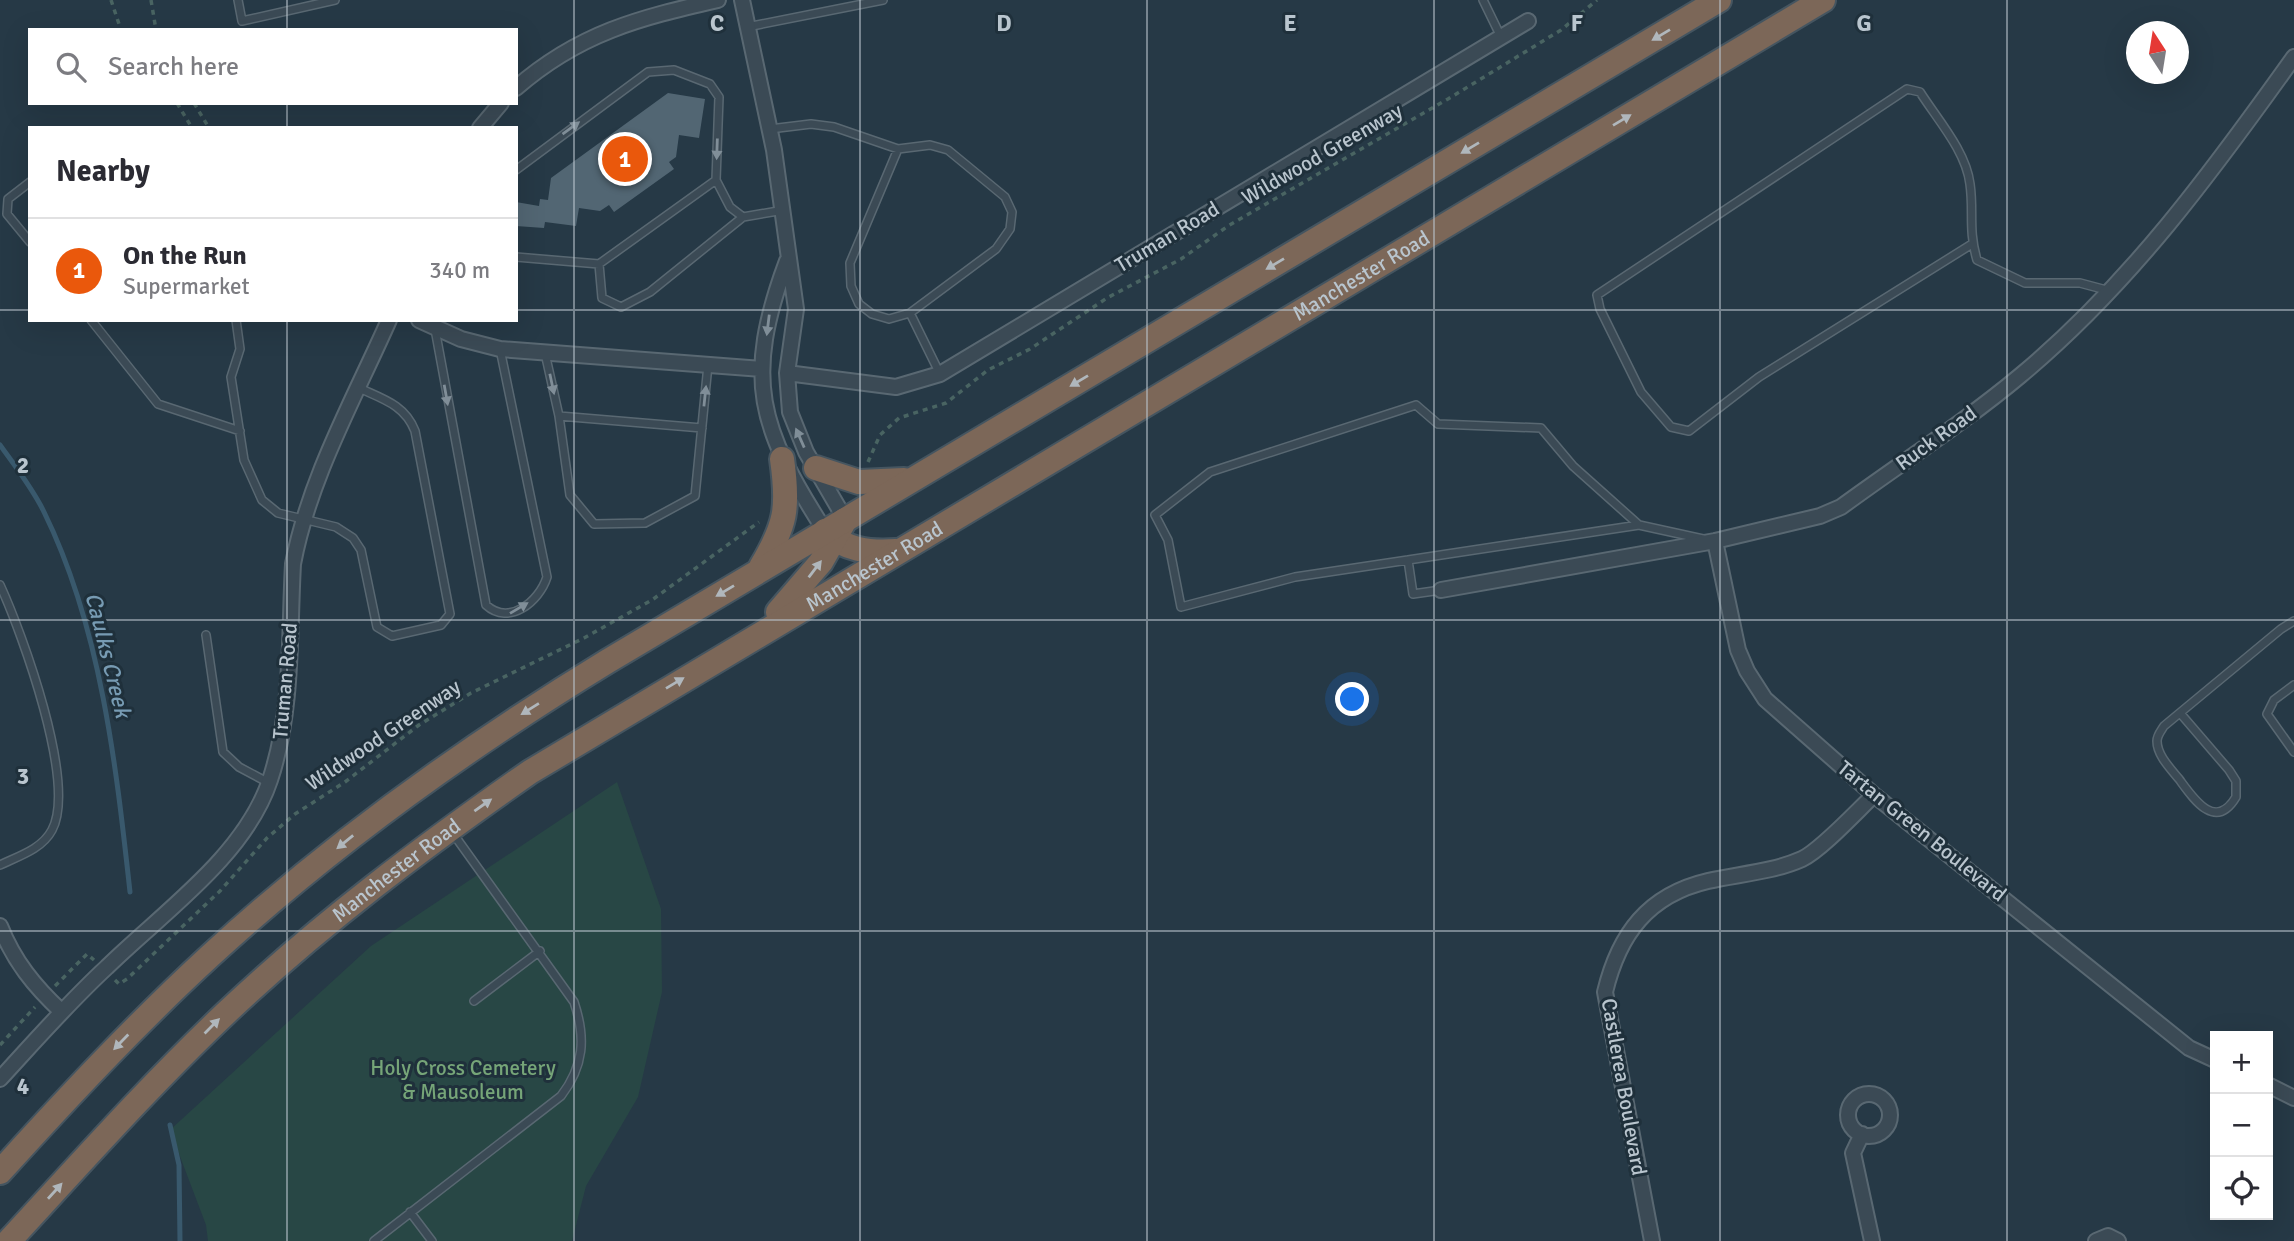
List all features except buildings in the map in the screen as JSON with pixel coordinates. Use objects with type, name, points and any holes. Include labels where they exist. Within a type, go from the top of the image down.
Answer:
[{"type":"highway","points":[[0,1172],[142,1021],[204,962],[363,827],[524,712],[759,571],[835,530],[915,478],[1719,0]]},
{"type":"highway","name":"Manchester Road","points":[[9,1241],[157,1081],[226,1013],[309,940],[449,828],[542,765],[760,632],[1823,0]]},
{"type":"highway","points":[[759,571],[779,537],[787,513],[782,459]]},
{"type":"highway","points":[[816,468],[859,482],[915,478]]},
{"type":"highway","points":[[835,530],[854,549],[896,551]]},
{"type":"highway","points":[[760,632],[800,588],[835,530]]},
{"type":"street","points":[[518,86],[558,55],[590,37],[650,15],[718,0]]},
{"type":"street","points":[[742,0],[770,129],[796,309],[787,373],[787,393],[796,432],[816,468],[835,530]]},
{"type":"street","name":"Truman Road","points":[[787,373],[896,387],[940,374],[1528,21]]},
{"type":"street","name":"Ruck Road","points":[[1441,590],[1715,541],[1820,516],[1841,507],[2021,376],[2111,291],[2187,205],[2294,57]]},
{"type":"street","points":[[482,126],[499,105]]},
{"type":"street","points":[[788,260],[770,306],[762,369],[767,419],[782,459],[835,530]]},
{"type":"street","name":"Truman Road","points":[[0,1079],[62,1012],[230,849],[247,827],[269,783],[285,718],[293,564],[304,520],[388,322]]},
{"type":"street","points":[[423,322],[471,343],[500,349],[762,369]]},
{"type":"street","name":"Tartan Green Boulevard","points":[[1715,541],[1738,650],[1747,671],[1765,699],[1874,795],[2189,1048],[2210,1058]]},
{"type":"street","name":"Castlerea Boulevard","points":[[1652,1241],[1605,992],[1612,963],[1626,936],[1647,909],[1706,881],[1804,858],[1874,795]]},
{"type":"street","points":[[0,926],[21,968],[34,986],[62,1012]]},
{"type":"street","points":[[2273,1088],[2294,1098]]},
{"type":"street","points":[[1862,1134],[1853,1153],[1872,1241]]},
{"type":"street","points":[[2096,1241],[2108,1236],[2118,1241]]},
{"type":"lane","points":[[238,0],[242,21],[335,0]]},
{"type":"lane","points":[[747,27],[883,0]]},
{"type":"lane","points":[[1483,0],[1501,38]]},
{"type":"lane","points":[[518,169],[648,72],[674,70],[710,84],[719,97],[716,180],[730,207],[743,217]]},
{"type":"lane","points":[[1972,244],[1759,377],[1689,430],[1671,428],[1641,392],[1599,302],[1598,295],[1907,89],[1920,92],[1962,158],[1970,183],[1972,244],[1977,260],[2025,283],[2081,283],[2111,291]]},
{"type":"lane","points":[[770,129],[811,124],[834,127],[898,149],[930,145],[948,150],[1005,197],[1012,212],[1010,229],[996,249],[910,313],[890,319],[872,314],[859,304],[851,286],[850,263],[898,149]]},
{"type":"lane","points":[[518,257],[598,264],[716,180]]},
{"type":"lane","points":[[28,184],[8,199],[7,214],[28,240]]},
{"type":"lane","points":[[598,264],[601,298],[621,307],[650,292],[743,217],[783,210]]},
{"type":"lane","points":[[910,313],[940,374]]},
{"type":"lane","points":[[93,322],[158,404],[240,431]]},
{"type":"lane","points":[[236,322],[240,349],[231,377],[244,460],[262,500],[278,513],[336,527],[353,538],[361,550],[377,628],[392,636],[442,625],[450,614],[415,431],[409,416],[401,408],[359,388]]},
{"type":"lane","points":[[434,328],[486,605],[495,613],[507,615],[522,608],[543,590],[547,577],[500,349]]},
{"type":"lane","points":[[545,352],[559,416],[570,495],[594,524],[645,523],[695,496],[708,364]]},
{"type":"lane","points":[[1639,525],[1573,466],[1541,428],[1438,424],[1416,405],[1210,472],[1155,514],[1168,540],[1181,607],[1295,577],[1639,525],[1715,541]]},
{"type":"lane","points":[[559,416],[702,428]]},
{"type":"lane","points":[[1408,559],[1413,594],[1441,590]]},
{"type":"lane","points":[[0,585],[40,694],[58,782],[59,807],[54,828],[43,844],[0,866]]},
{"type":"lane","points":[[2180,713],[2235,781],[2236,797],[2222,810],[2213,812],[2201,807],[2159,750],[2158,734],[2180,713],[2294,621]]},
{"type":"lane","points":[[206,635],[223,752],[239,766],[269,783]]},
{"type":"lane","points":[[2294,685],[2274,700],[2267,715],[2294,752]]},
{"type":"lane","points":[[374,1241],[561,1096],[574,1078],[580,1063],[581,1022],[574,1002],[540,951],[449,828]]},
{"type":"lane","points":[[474,1001],[540,951]]},
{"type":"lane","points":[[410,1212],[432,1241]]},
{"type":"path","points":[[111,0],[120,28]]},
{"type":"path","points":[[151,0],[156,28]]},
{"type":"path","name":"Wildwood Greenway","points":[[864,473],[880,435],[899,418],[946,403],[989,370],[1030,349],[1107,298],[1181,259],[1283,194],[1561,30],[1597,0]]},
{"type":"path","points":[[178,105],[191,126]]},
{"type":"path","points":[[195,105],[208,126]]},
{"type":"path","name":"Wildwood Greenway","points":[[119,984],[220,891],[267,838],[295,814],[345,782],[419,725],[471,693],[584,638],[652,600],[748,527],[762,520]]},
{"type":"path","points":[[58,982],[87,954],[93,959]]},
{"type":"path","points":[[0,1045],[33,1009]]},
{"type":"green space","name":"Holy Cross Cemetery & Mausoleum","points":[[617,782],[661,909],[662,992],[638,1097],[586,1186],[572,1241],[208,1241],[206,1225],[170,1130],[371,946]]},
{"type":"waterway","name":"Caulks Creek","points":[[0,445],[44,512],[80,602],[93,650],[112,747],[130,892]]},
{"type":"waterway","name":"Caulks Creek","points":[[170,1125],[179,1165],[180,1241]]},
{"type":"place","name":"On the Run","points":[[625,159]]}]
